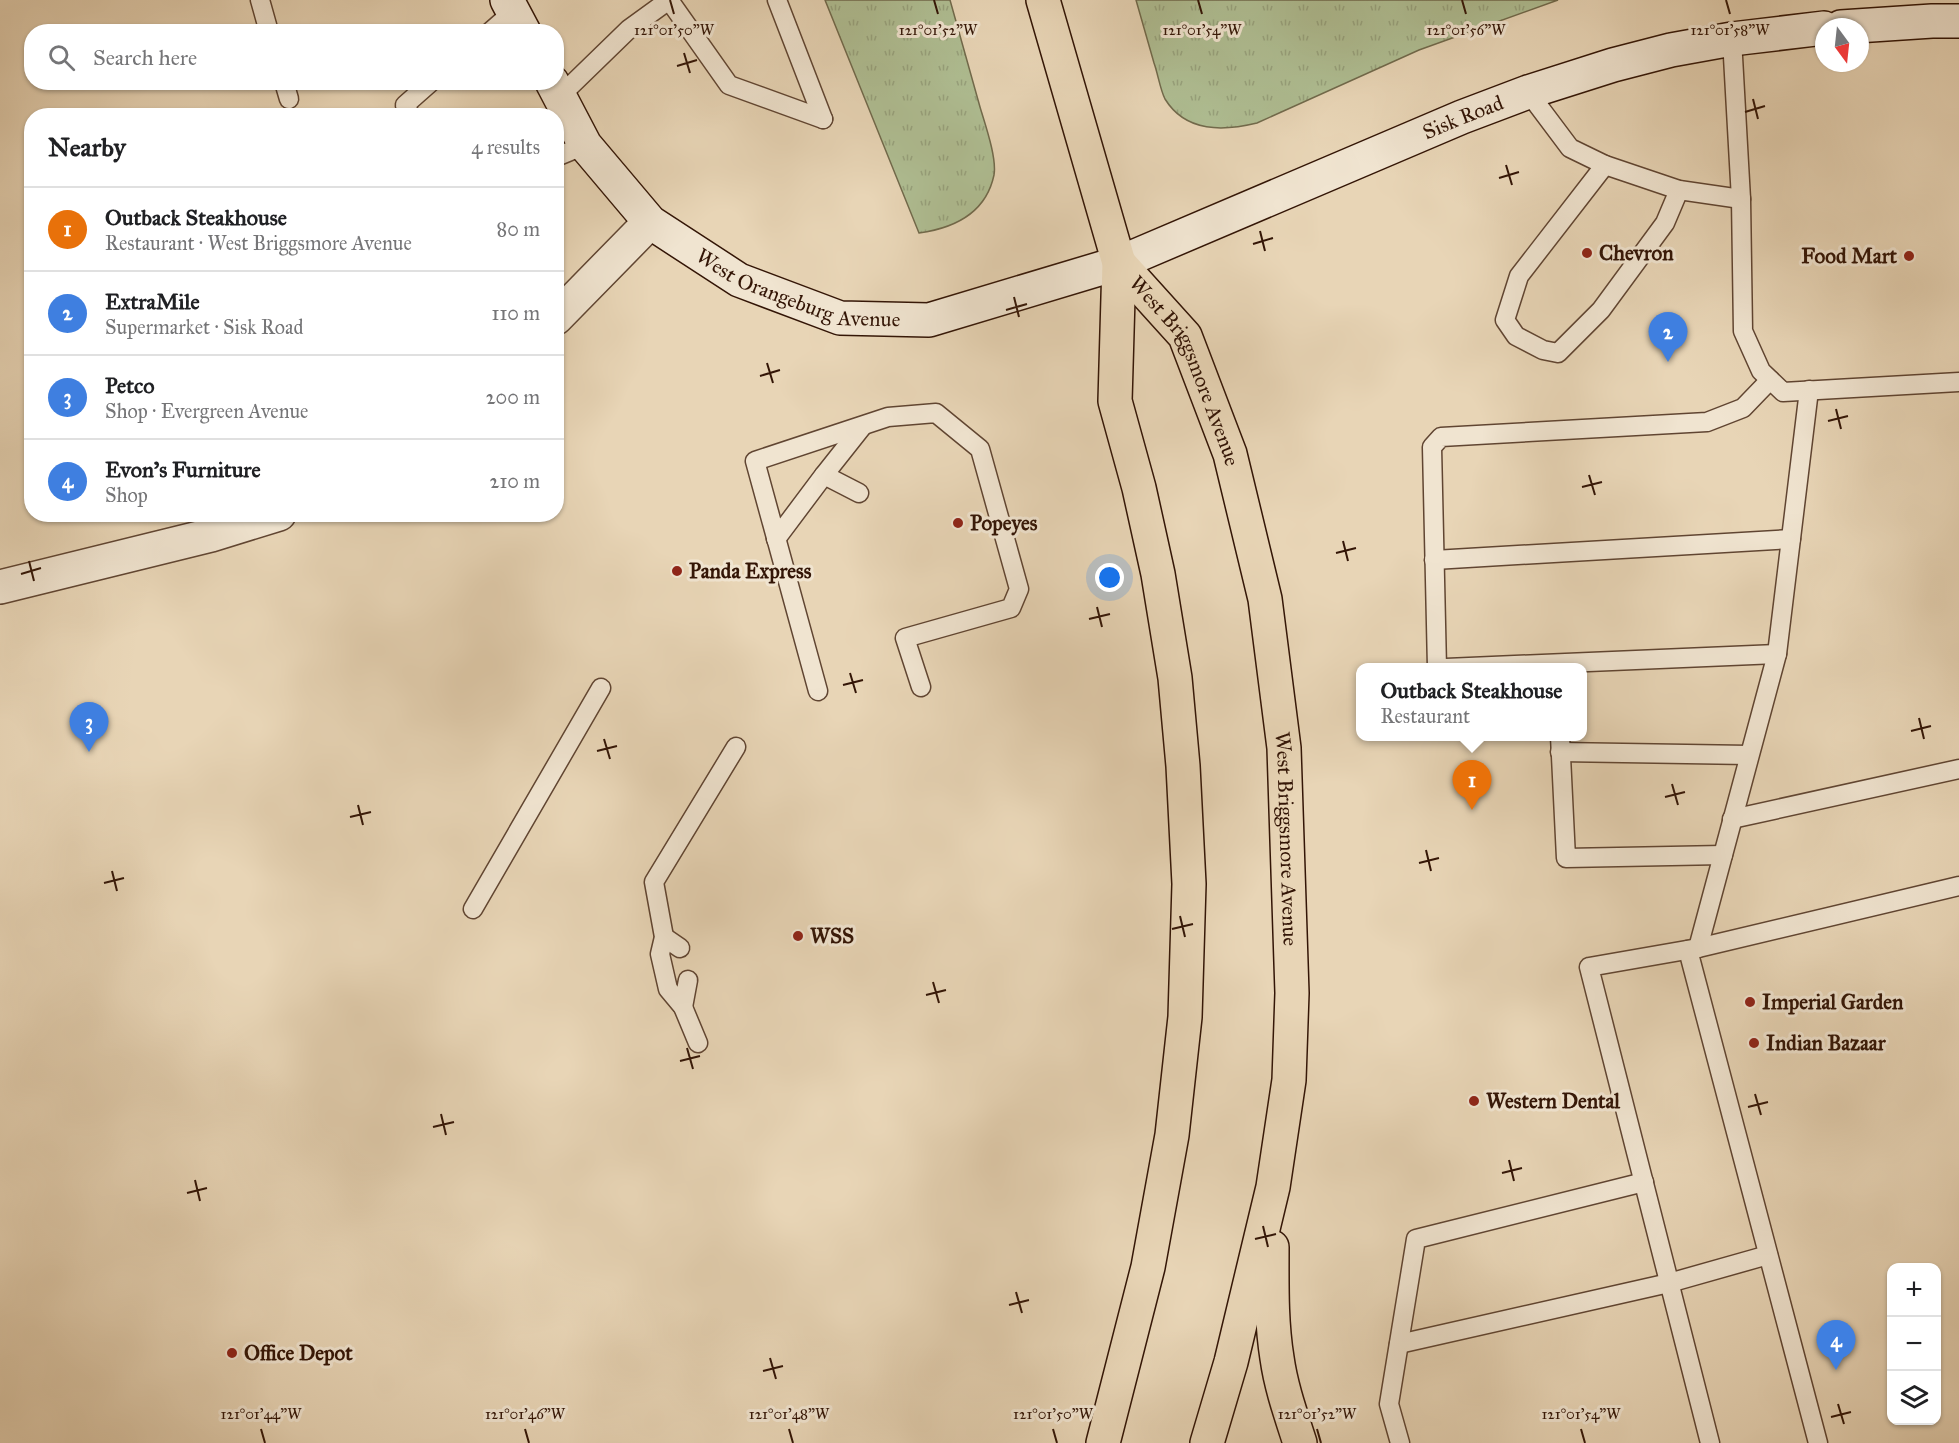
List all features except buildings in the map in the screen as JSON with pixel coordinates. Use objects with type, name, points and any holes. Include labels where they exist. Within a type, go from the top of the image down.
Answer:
[{"type":"main road","name":"West Briggsmore Avenue","points":[[1043,0],[1119,263],[1115,401],[1139,488],[1175,678],[1183,766],[1189,884],[1185,1017],[1172,1135],[1148,1267],[1103,1443]]},
{"type":"main road","name":"West Briggsmore Avenue","points":[[1119,263],[1185,336],[1230,454],[1265,599],[1284,748],[1292,993],[1288,1080],[1273,1187],[1231,1362],[1207,1443]]},
{"type":"main road","points":[[1273,1187],[1272,1310],[1279,1368],[1300,1443]]},
{"type":"street","points":[[1869,25],[1959,21]]},
{"type":"street","name":"Sisk Road","points":[[1119,263],[1462,117],[1528,92],[1671,50],[1732,39],[1815,29]]},
{"type":"street","name":"West Orangeburg Avenue","points":[[555,90],[560,108]]},
{"type":"street","name":"West Orangeburg Avenue","points":[[564,124],[571,151],[650,222],[739,280],[840,318],[929,320],[1119,263]]},
{"type":"street","points":[[564,310],[650,222]]},
{"type":"street","points":[[0,587],[211,535],[253,522]]},
{"type":"lane","points":[[260,0],[267,24]]},
{"type":"lane","points":[[564,83],[629,29],[669,0],[729,85],[823,119],[777,0]]},
{"type":"lane","points":[[1732,39],[1741,199],[1743,331],[1761,371],[1783,392],[1959,382]]},
{"type":"lane","points":[[407,108],[405,105],[421,90]]},
{"type":"lane","points":[[1528,92],[1570,148],[1605,165],[1679,190],[1741,199]]},
{"type":"lane","points":[[1605,165],[1519,276],[1505,320],[1516,336],[1543,350],[1558,353],[1601,310],[1665,223],[1679,190]]},
{"type":"lane","points":[[1437,663],[1432,447],[1441,437],[1707,422],[1743,408],[1770,380]]},
{"type":"lane","points":[[1809,390],[1777,654],[1723,855],[1693,949],[1768,1255],[1818,1443]]},
{"type":"lane","points":[[818,691],[755,461],[888,417],[936,413],[980,449],[1019,589],[1011,608],[905,638],[921,687]]},
{"type":"lane","points":[[776,539],[862,426]]},
{"type":"lane","points":[[824,475],[859,493]]},
{"type":"lane","points":[[1434,560],[1791,539]]},
{"type":"lane","points":[[1587,663],[1777,654]]},
{"type":"lane","points":[[473,909],[601,688]]},
{"type":"lane","points":[[1723,855],[1566,858],[1560,744],[1749,755]]},
{"type":"lane","points":[[698,1043],[683,1007],[668,989],[660,954],[664,937],[654,882],[736,747]]},
{"type":"lane","points":[[1732,819],[1959,769]]},
{"type":"lane","points":[[1710,1443],[1589,967],[1693,949],[1959,886]]},
{"type":"lane","points":[[664,937],[680,948]]},
{"type":"lane","points":[[683,1007],[688,980]]},
{"type":"lane","points":[[1400,1443],[1389,1404],[1416,1239],[1644,1182]]},
{"type":"lane","points":[[1399,1344],[1669,1283],[1768,1255]]},
{"type":"green space","points":[[825,0],[950,0],[994,160],[994,175],[990,188],[976,209],[967,216],[945,227],[919,233]]},
{"type":"green space","points":[[1136,0],[1558,0],[1419,50],[1257,123],[1219,128],[1195,124],[1174,110],[1165,99]]},
{"type":"place","name":"Chevron","points":[[1587,253]]},
{"type":"place","name":"Food Mart","points":[[1909,256]]},
{"type":"place","name":"ExtraMile","points":[[1668,362]]},
{"type":"place","name":"Popeyes","points":[[958,523]]},
{"type":"place","name":"Panda Express","points":[[677,571]]},
{"type":"place","name":"Petco","points":[[89,752]]},
{"type":"place","name":"Outback Steakhouse","points":[[1472,810]]},
{"type":"place","name":"WSS","points":[[798,936]]},
{"type":"place","name":"Imperial Garden","points":[[1750,1002]]},
{"type":"place","name":"Indian Bazaar","points":[[1754,1043]]},
{"type":"place","name":"Western Dental","points":[[1474,1101]]},
{"type":"place","name":"Office Depot","points":[[232,1353]]},
{"type":"place","name":"Evon's Furniture","points":[[1836,1370]]}]
